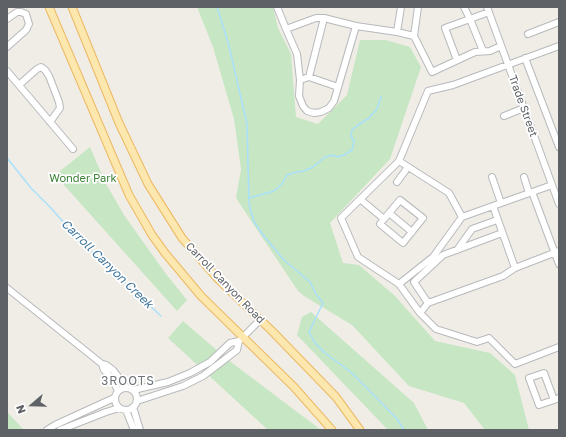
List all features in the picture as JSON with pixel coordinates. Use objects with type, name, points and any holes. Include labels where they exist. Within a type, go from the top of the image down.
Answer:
[{"type":"main road","points":[[49,7],[129,195],[165,253],[201,296],[241,339],[294,387],[332,430]]},
{"type":"main road","name":"Carroll Canyon Road","points":[[72,7],[119,123],[148,184],[182,238],[218,279],[336,397],[360,430]]},
{"type":"street","points":[[277,7],[297,54],[300,80],[299,96],[307,111],[314,113],[329,108],[334,101],[356,26]]},
{"type":"street","points":[[397,32],[401,7]]},
{"type":"street","points":[[418,7],[414,36],[432,72],[476,52],[490,51],[501,46]]},
{"type":"street","points":[[464,7],[483,52]]},
{"type":"street","points":[[457,60],[445,28],[470,19],[488,10]]},
{"type":"street","name":"Trade Street","points":[[488,10],[559,204]]},
{"type":"street","points":[[7,19],[17,12],[21,12],[26,14],[29,24],[26,30],[7,47]]},
{"type":"street","points":[[286,29],[316,18],[324,18],[356,26],[414,36]]},
{"type":"street","points":[[309,77],[324,18]]},
{"type":"street","points":[[528,34],[559,22]]},
{"type":"street","points":[[559,46],[453,85],[428,91],[399,161],[341,218],[358,258],[399,284],[420,313],[436,329],[477,342],[489,338],[515,364],[559,347]]},
{"type":"street","points":[[525,58],[556,129],[559,147]]},
{"type":"street","points":[[19,85],[36,69],[41,67],[45,70],[50,76],[60,108],[50,122]]},
{"type":"street","points":[[7,71],[73,149]]},
{"type":"street","points":[[300,80],[309,77],[338,87]]},
{"type":"street","points":[[504,116],[524,108]]},
{"type":"street","points":[[399,161],[450,193],[462,217]]},
{"type":"street","points":[[397,182],[408,167]]},
{"type":"street","points":[[492,177],[501,203]]},
{"type":"street","points":[[524,177],[557,252],[559,264]]},
{"type":"street","points":[[399,284],[433,257],[462,217],[552,185]]},
{"type":"street","points":[[360,199],[384,219]]},
{"type":"street","points":[[400,200],[423,218],[403,243],[380,224],[384,219],[400,200]]},
{"type":"street","points":[[493,206],[515,268]]},
{"type":"street","points":[[389,213],[412,232]]},
{"type":"street","points":[[457,250],[472,229],[497,220]]},
{"type":"street","points":[[428,303],[414,282],[443,255],[502,233]]},
{"type":"street","points":[[420,313],[428,303],[503,276],[515,268],[557,252]]},
{"type":"street","points":[[7,288],[102,364],[114,370],[126,387],[136,393],[137,401],[134,408],[140,430]]},
{"type":"street","points":[[133,390],[168,382],[190,374],[210,362],[230,343],[241,339],[260,320]]},
{"type":"street","points":[[137,401],[183,386],[204,376],[237,350],[241,339]]},
{"type":"street","points":[[102,364],[104,370],[112,378],[118,391]]},
{"type":"street","points":[[544,373],[556,399],[539,405],[529,378],[544,373]]},
{"type":"street","points":[[47,430],[114,398],[118,391],[126,387]]},
{"type":"street","points":[[114,398],[116,405],[119,408]]},
{"type":"street","points":[[60,430],[119,408],[126,410],[134,408]]},
{"type":"street","points":[[126,410],[134,430]]},
{"type":"green space","points":[[197,7],[273,7],[278,28],[291,54],[296,117],[318,124],[347,95],[360,40],[386,40],[410,47],[421,67],[390,159],[330,223],[343,263],[359,265],[395,296],[435,341],[490,353],[515,375],[529,430],[485,430],[464,403],[409,386],[352,325],[298,291],[236,198],[241,169],[234,119],[213,47]]},
{"type":"green space","name":"Wonder Park","points":[[90,147],[105,182],[124,215],[166,274],[187,300],[177,311],[55,175]]},
{"type":"green space","points":[[311,312],[414,403],[428,430],[388,430],[297,335],[302,317]]},
{"type":"green space","points":[[183,321],[227,359],[321,430],[268,430],[168,338]]},
{"type":"green space","points":[[7,412],[8,413],[24,430],[7,430]]},
{"type":"waterway","points":[[217,7],[228,42],[247,124],[249,204],[254,222],[284,260],[310,282],[316,294],[323,303],[309,332],[315,343],[325,353],[352,373],[397,419],[404,430]]},
{"type":"waterway","points":[[249,198],[274,191],[282,184],[287,175],[313,167],[325,157],[333,155],[338,157],[352,150],[354,141],[351,136],[352,130],[369,118],[377,109],[381,97]]},
{"type":"waterway","name":"Carroll Canyon Creek","points":[[7,158],[31,188],[78,239],[161,316]]},
{"type":"district","name":"3ROOTS","points":[[128,381]]}]
